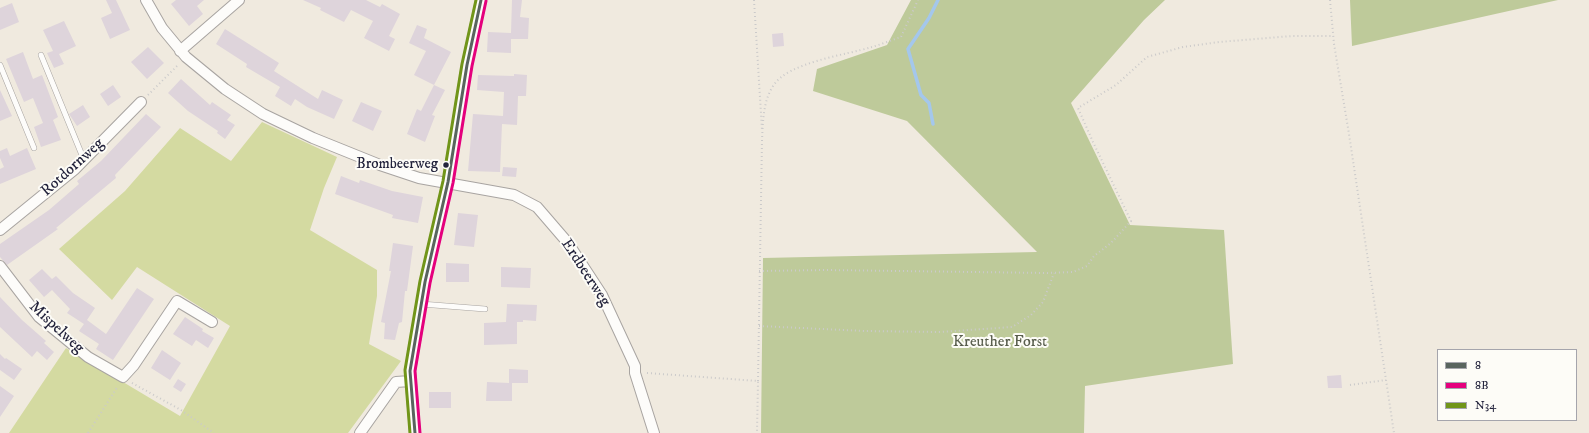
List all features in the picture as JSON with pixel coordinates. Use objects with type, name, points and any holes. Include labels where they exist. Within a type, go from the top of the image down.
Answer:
[{"type":"street","points":[[146,0],[162,28],[183,54],[225,89],[262,114],[312,138],[380,165],[419,178],[448,182]]},
{"type":"street","points":[[183,54],[240,0]]},
{"type":"street","points":[[415,433],[410,376],[421,304],[448,182],[467,65],[482,0]]},
{"type":"street","name":"Rotdornweg","points":[[0,230],[85,160],[142,102]]},
{"type":"street","name":"Erdbeerweg","points":[[448,182],[514,195],[537,207],[568,243],[602,295],[635,366],[635,373],[654,433]]},
{"type":"street","name":"Mispelweg","points":[[0,266],[39,317],[88,357],[123,377]]},
{"type":"street","points":[[123,377],[134,365],[177,301],[212,322]]},
{"type":"street","points":[[360,433],[396,382],[410,376]]},
{"type":"lane","points":[[40,55],[85,160]]},
{"type":"lane","points":[[0,65],[34,148]]},
{"type":"lane","points":[[421,304],[485,309]]},
{"type":"path","points":[[754,0],[762,140]]},
{"type":"path","points":[[757,433],[759,271],[764,105],[774,85],[786,74],[813,62],[873,47],[901,37],[918,0]]},
{"type":"path","points":[[1330,0],[1333,36],[1394,433]]},
{"type":"path","points":[[759,271],[825,270],[1073,272],[1087,266],[1094,256],[1111,243],[1131,221],[1078,108],[1116,85],[1147,57],[1154,55],[1184,47],[1219,42],[1292,36],[1333,36]]},
{"type":"path","points":[[142,102],[183,54]]},
{"type":"path","points":[[759,326],[865,331],[940,332],[1012,327],[1032,315],[1043,302],[1054,273]]},
{"type":"path","points":[[635,373],[758,381]]},
{"type":"path","points":[[88,433],[123,377],[181,410],[214,433]]},
{"type":"path","points":[[1350,385],[1386,380]]},
{"type":"green space","name":"Kreuther Forst","points":[[911,0],[1165,0],[1144,20],[1071,103],[1130,225],[1224,230],[1233,364],[1085,386],[1084,433],[761,433],[763,258],[1037,252],[907,121],[813,91],[817,69],[887,45]]},
{"type":"green space","points":[[1350,0],[1558,0],[1352,46]]},
{"type":"green space","points":[[262,122],[337,157],[324,188],[310,230],[377,270],[377,296],[369,344],[401,361],[348,433],[9,433],[66,348],[180,416],[230,326],[137,267],[112,300],[59,249],[125,191],[180,128],[231,161]]},
{"type":"building","points":[[106,0],[116,0],[130,30],[110,39],[101,18],[112,13]]},
{"type":"building","points":[[176,0],[204,0],[197,6],[203,14],[189,26],[171,4]]},
{"type":"building","points":[[303,0],[366,0],[380,7],[382,4],[400,14],[389,36],[395,39],[389,51],[364,38],[373,21],[351,10],[344,22],[320,10],[321,8]]},
{"type":"building","points":[[512,0],[522,0],[520,17],[529,18],[528,39],[511,39],[511,53],[487,52],[488,32],[511,33]]},
{"type":"building","points":[[12,3],[19,22],[0,30],[0,8]]},
{"type":"building","points":[[64,21],[76,46],[59,54],[64,64],[54,68],[47,53],[53,51],[43,30]]},
{"type":"building","points":[[417,25],[427,29],[424,38],[451,52],[434,85],[414,75],[426,51],[409,43]]},
{"type":"building","points":[[225,29],[279,63],[274,71],[318,99],[322,90],[343,100],[334,119],[307,107],[295,99],[291,106],[275,96],[280,87],[246,67],[247,64],[216,44]]},
{"type":"building","points":[[783,33],[784,46],[773,47],[772,34]]},
{"type":"building","points":[[148,47],[164,63],[147,79],[131,62]]},
{"type":"building","points":[[23,52],[33,79],[42,75],[58,117],[53,120],[61,140],[41,147],[34,127],[43,123],[33,98],[24,102],[6,59]]},
{"type":"building","points":[[514,74],[527,75],[526,96],[518,96],[517,125],[502,124],[500,172],[468,171],[473,114],[503,116],[504,92],[477,90],[478,75],[514,76]]},
{"type":"building","points":[[181,79],[210,105],[212,102],[231,115],[227,120],[235,125],[225,139],[217,133],[218,131],[188,111],[168,93]]},
{"type":"building","points":[[113,85],[121,97],[108,106],[100,94]]},
{"type":"building","points":[[434,85],[445,90],[432,115],[435,116],[425,142],[407,134],[417,109],[421,111]]},
{"type":"building","points":[[0,90],[12,116],[0,121]]},
{"type":"building","points":[[361,102],[382,111],[373,131],[352,121]]},
{"type":"building","points":[[83,105],[90,117],[77,126],[69,114]]},
{"type":"building","points":[[146,114],[161,127],[115,175],[116,178],[56,228],[58,229],[7,265],[0,257],[0,244],[49,210],[79,184],[77,181],[101,161]]},
{"type":"building","points":[[7,148],[10,156],[27,148],[36,169],[0,184],[0,169],[4,167],[0,158],[0,151]]},
{"type":"building","points":[[503,167],[517,168],[516,177],[502,176]]},
{"type":"building","points":[[341,176],[359,183],[360,180],[392,191],[423,197],[418,223],[392,218],[393,215],[335,194]]},
{"type":"building","points":[[458,213],[478,215],[474,247],[454,245]]},
{"type":"building","points":[[393,243],[413,246],[407,291],[405,291],[402,322],[399,323],[395,340],[384,339],[385,323],[381,322],[391,271],[389,271]]},
{"type":"building","points":[[446,263],[469,264],[469,282],[446,282]]},
{"type":"building","points":[[501,267],[531,268],[530,288],[501,287]]},
{"type":"building","points":[[42,269],[52,279],[56,276],[73,293],[95,308],[87,320],[106,334],[137,288],[154,299],[113,360],[96,349],[99,344],[79,331],[84,324],[67,313],[70,309],[52,290],[44,297],[29,280]]},
{"type":"building","points":[[0,297],[22,320],[46,341],[44,343],[54,352],[47,360],[37,351],[32,357],[0,327]]},
{"type":"building","points":[[507,304],[537,305],[536,321],[523,320],[523,322],[517,322],[517,344],[484,345],[484,323],[506,322]]},
{"type":"building","points":[[185,317],[203,329],[202,331],[214,338],[208,348],[196,340],[192,346],[173,334]]},
{"type":"building","points":[[162,350],[181,363],[170,380],[151,368]]},
{"type":"building","points":[[0,354],[5,359],[6,358],[22,369],[14,380],[0,370]]},
{"type":"building","points":[[509,369],[528,370],[528,383],[512,383],[512,401],[486,401],[487,382],[509,383]]},
{"type":"building","points":[[1341,375],[1342,388],[1328,388],[1327,376]]},
{"type":"building","points":[[178,379],[186,384],[181,392],[173,387]]},
{"type":"building","points":[[0,386],[14,396],[0,417]]},
{"type":"building","points":[[429,392],[451,392],[451,408],[429,408]]},
{"type":"waterway","points":[[933,124],[929,103],[921,95],[908,49],[929,18],[938,0]]},
{"type":"transit line","name":"N34","points":[[410,433],[405,370],[420,281],[443,181],[462,64],[476,0]]},
{"type":"transit line","name":"8","points":[[415,433],[410,371],[425,282],[448,182],[467,65],[481,0]]},
{"type":"transit line","name":"8B","points":[[420,433],[415,371],[430,283],[453,183],[472,66],[486,1]]},
{"type":"place","name":"Brombeerweg","points":[[446,165]]}]
